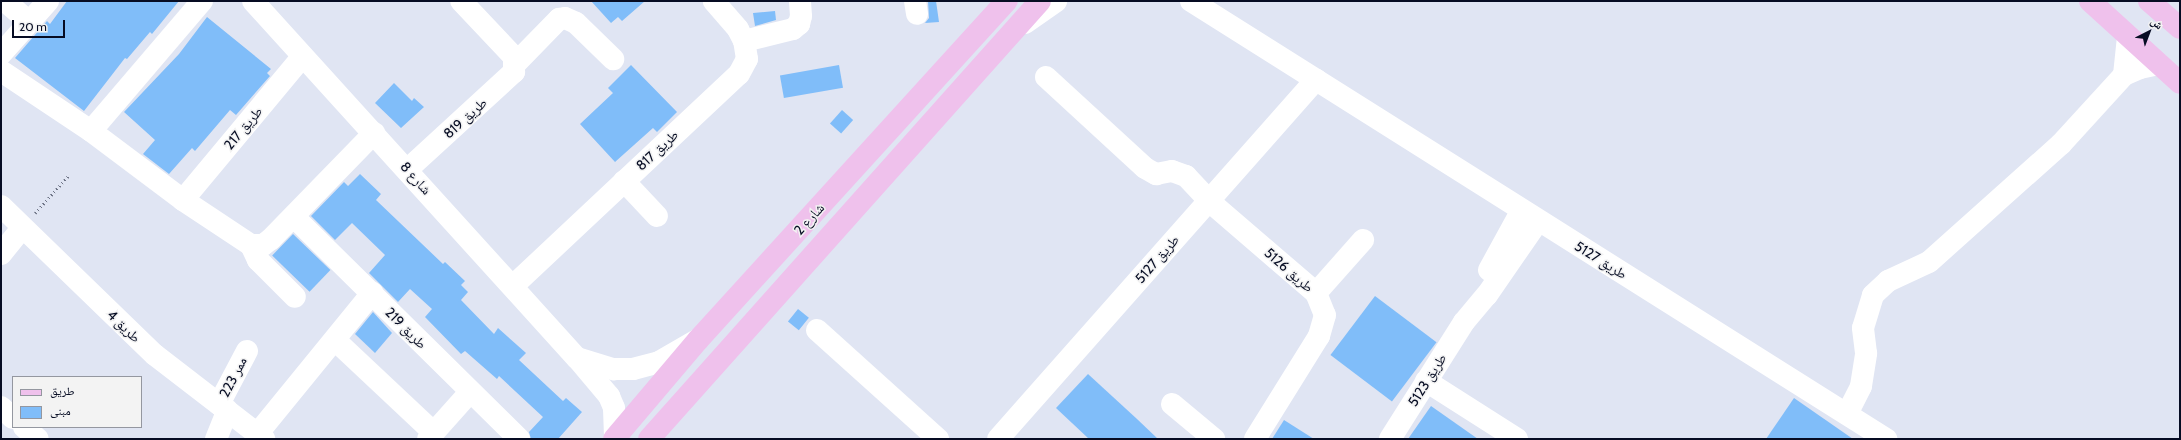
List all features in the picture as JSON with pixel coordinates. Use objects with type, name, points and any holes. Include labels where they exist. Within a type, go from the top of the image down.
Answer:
[{"type":"main road","name":"شارع 2","points":[[614,438],[698,340],[1007,1]]},
{"type":"main road","name":"شارع 2","points":[[649,439],[1040,1]]},
{"type":"main road","points":[[2090,1],[2180,82]]},
{"type":"main road","points":[[2149,1],[2180,28]]},
{"type":"street","points":[[5,1],[30,22]]},
{"type":"street","points":[[1,54],[48,1]]},
{"type":"street","points":[[91,131],[202,1]]},
{"type":"street","points":[[461,1],[510,52],[516,63]]},
{"type":"street","name":"طريق 817","points":[[514,285],[739,74],[747,59],[744,41],[738,29],[714,1]]},
{"type":"street","points":[[744,41],[793,29],[799,24],[801,16],[800,1]]},
{"type":"street","points":[[1015,29],[1056,1]]},
{"type":"street","name":"طريق 5127","points":[[1191,1],[1886,439]]},
{"type":"street","name":"شارع 8","points":[[261,4],[303,56],[514,285],[609,396],[614,408],[614,438]]},
{"type":"street","name":"طريق 819","points":[[408,169],[509,78],[514,72],[516,63],[555,23],[565,18],[576,23],[614,58]]},
{"type":"street","points":[[2124,75],[2128,36]]},
{"type":"street","name":"طريق 217","points":[[183,200],[303,56]]},
{"type":"street","points":[[1847,414],[1861,386],[1866,353],[1863,328],[1874,295],[1888,281],[1929,262],[2061,144],[2124,75],[2140,68],[2159,64]]},
{"type":"street","points":[[1,72],[91,131],[183,200],[257,245]]},
{"type":"street","name":"طريق 5126","points":[[1046,77],[1145,168],[1156,174],[1172,171],[1186,176],[1209,201],[1316,293],[1325,315],[1319,336],[1255,439]]},
{"type":"street","name":"طريق 5127","points":[[998,439],[1316,80]]},
{"type":"street","points":[[257,245],[294,216],[374,133]]},
{"type":"street","points":[[624,181],[657,216]]},
{"type":"street","name":"طريق 4","points":[[1,206],[22,228],[155,355],[261,436],[372,293]]},
{"type":"street","name":"طريق 5123","points":[[1390,439],[1464,322],[1487,295],[1530,215]]},
{"type":"street","name":"طريق 219","points":[[294,216],[519,439]]},
{"type":"street","points":[[1,254],[22,228]]},
{"type":"street","points":[[1316,293],[1363,240]]},
{"type":"street","points":[[257,245],[258,260],[295,297]]},
{"type":"street","points":[[817,330],[938,439]]},
{"type":"street","points":[[335,340],[430,436],[470,392]]},
{"type":"street","points":[[577,358],[614,369],[633,369],[659,362],[698,340]]},
{"type":"street","name":"ممر 223","points":[[216,439],[224,407],[247,350]]},
{"type":"street","points":[[1426,381],[1517,439]]},
{"type":"street","points":[[1172,404],[1214,439]]},
{"type":"street","points":[[25,428],[38,439]]},
{"type":"path","points":[[22,228],[69,175]]},
{"type":"building","points":[[67,1],[179,1],[152,34],[150,32],[127,59],[125,58],[84,111],[15,58],[47,21],[50,24]]},
{"type":"building","points":[[591,1],[645,1],[622,21],[618,17],[611,23]]},
{"type":"building","points":[[928,1],[936,1],[939,22],[925,23],[929,18]]},
{"type":"building","points":[[775,11],[776,20],[755,26],[753,13]]},
{"type":"building","points":[[207,17],[271,69],[267,73],[270,76],[236,115],[230,110],[195,151],[192,148],[169,174],[143,154],[155,140],[124,112],[179,54]]},
{"type":"building","points":[[631,65],[677,112],[657,132],[653,128],[615,162],[580,124],[613,93],[608,88]]},
{"type":"building","points":[[839,65],[843,88],[784,98],[780,75]]},
{"type":"building","points":[[394,83],[412,101],[414,98],[424,107],[401,128],[375,103]]},
{"type":"building","points":[[842,110],[853,120],[841,133],[830,123]]},
{"type":"building","points":[[360,174],[381,194],[376,200],[443,264],[445,262],[465,281],[461,285],[468,292],[461,300],[494,334],[498,328],[526,353],[519,360],[563,401],[566,398],[582,412],[558,439],[531,439],[529,432],[543,417],[499,376],[497,379],[465,351],[461,354],[425,317],[432,309],[410,289],[398,302],[369,273],[385,255],[352,223],[335,240],[311,216],[344,182],[348,186]]},
{"type":"building","points":[[293,234],[330,270],[310,292],[272,256]]},
{"type":"building","points":[[1375,296],[1436,342],[1392,401],[1330,355]]},
{"type":"building","points":[[798,309],[809,318],[799,330],[788,321]]},
{"type":"building","points":[[373,312],[392,333],[375,353],[355,334]]},
{"type":"building","points":[[1088,374],[1158,439],[1089,439],[1056,408]]},
{"type":"building","points":[[1794,398],[1853,439],[1766,439]]},
{"type":"building","points":[[1431,406],[1478,439],[1408,439]]},
{"type":"building","points":[[1284,420],[1314,439],[1272,439]]}]
